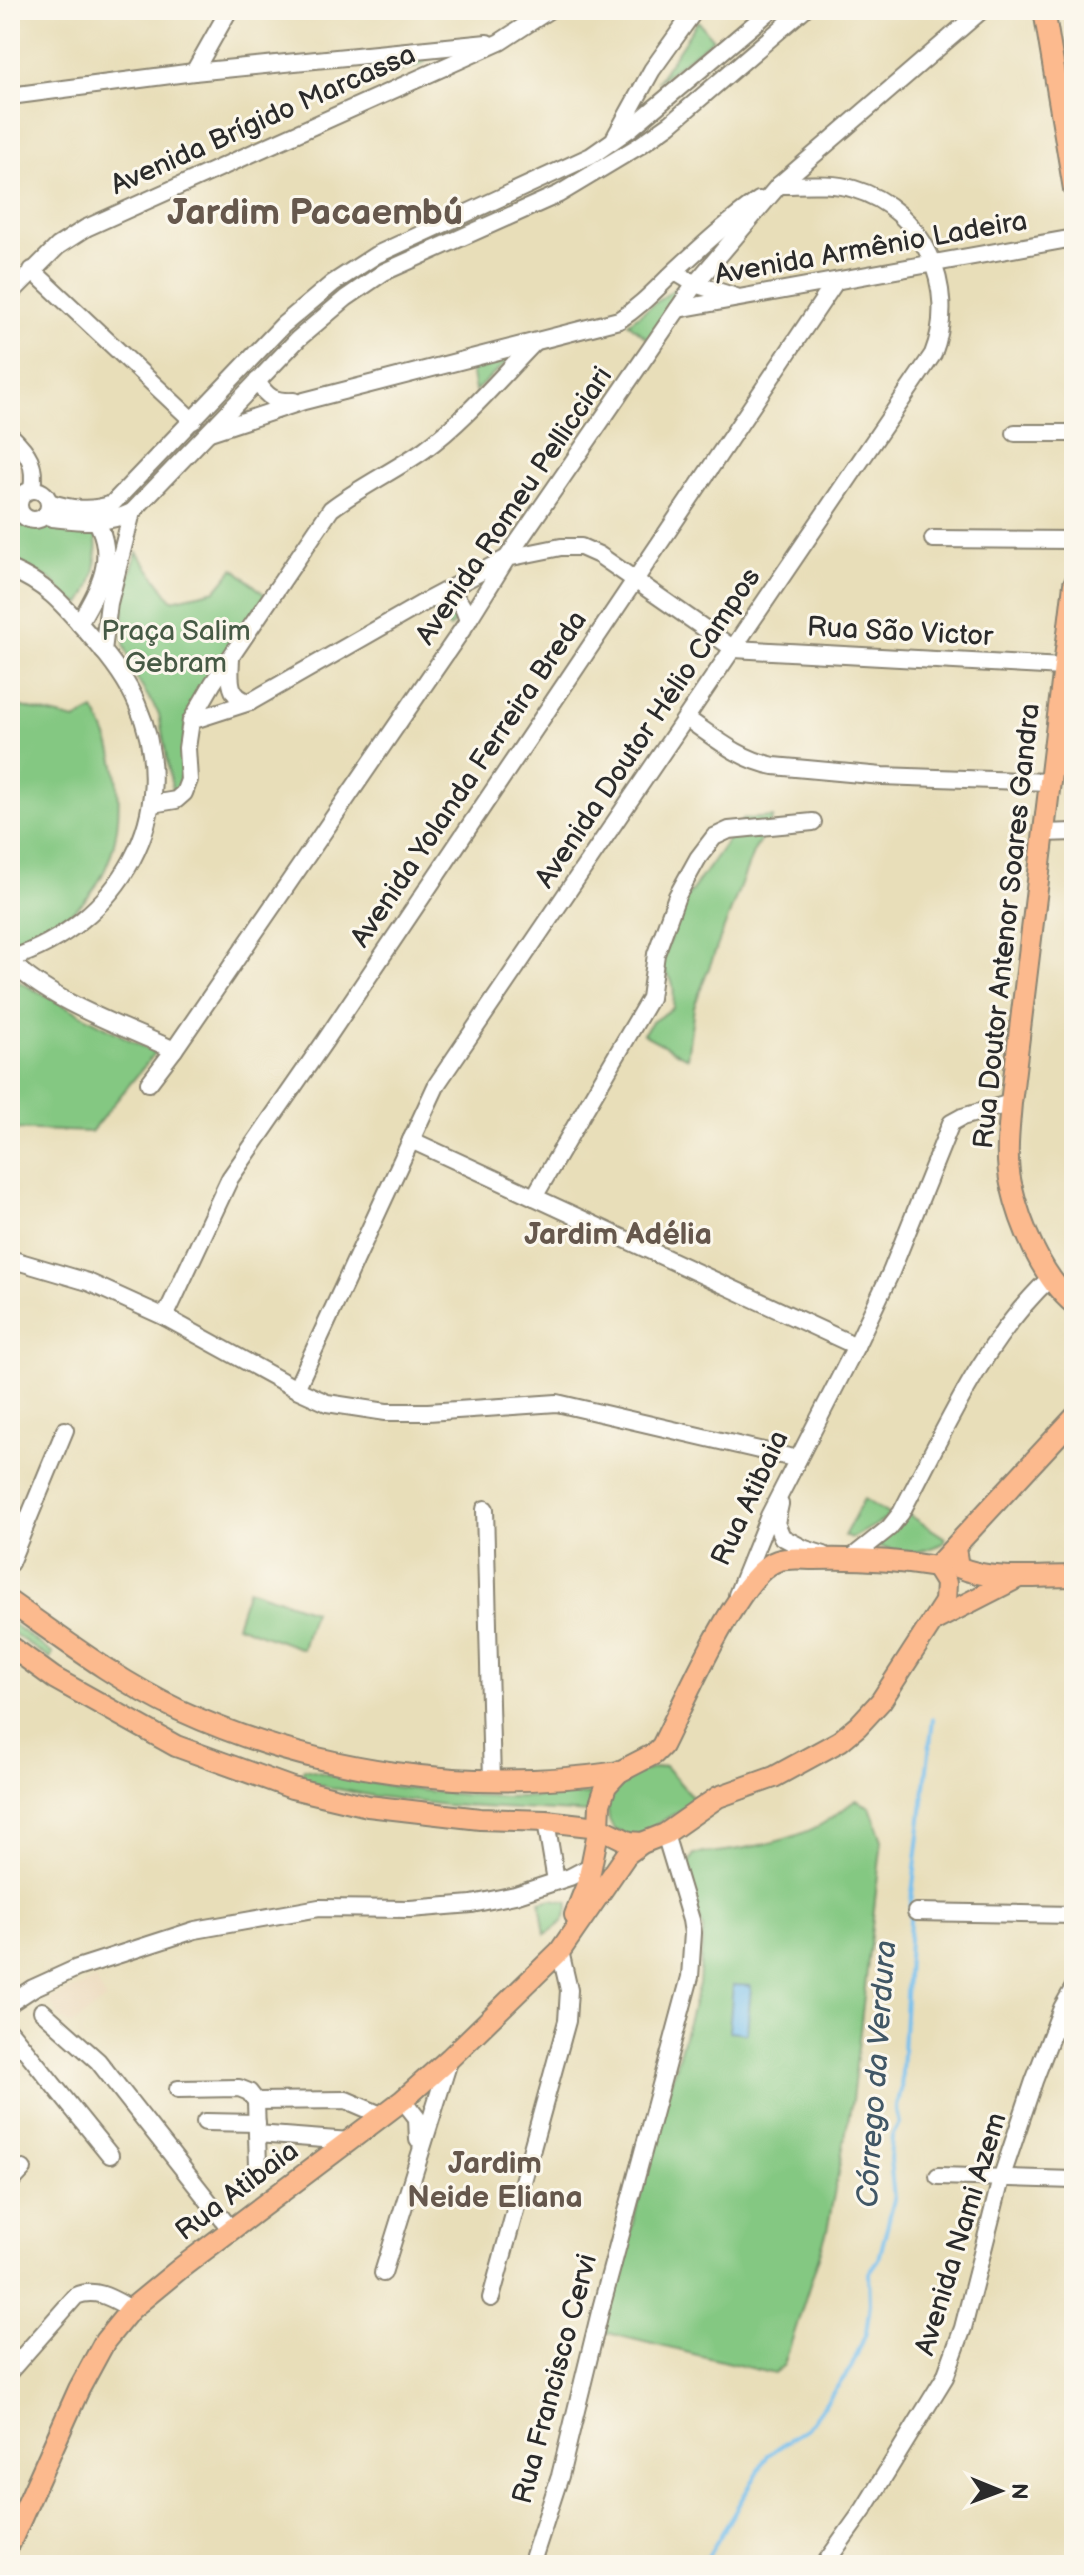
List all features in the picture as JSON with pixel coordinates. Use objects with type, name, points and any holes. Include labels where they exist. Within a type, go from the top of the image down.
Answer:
[{"type":"main road","points":[[1044,10],[1074,189]]},
{"type":"main road","name":"Rua Doutor Antenor Soares Gandra","points":[[1074,584],[1070,646],[1063,667],[1011,1103],[1008,1152],[1011,1183],[1032,1246],[1050,1278],[1074,1304]]},
{"type":"main road","points":[[936,1567],[1074,1418]]},
{"type":"main road","points":[[955,1548],[958,1567],[983,1576],[1074,1576]]},
{"type":"main road","points":[[733,1604],[752,1580],[777,1561],[844,1558],[936,1567]]},
{"type":"main road","points":[[590,1874],[665,1834],[718,1797],[774,1777],[840,1741],[858,1726],[881,1701],[947,1596],[946,1583],[936,1567]]},
{"type":"main road","points":[[933,1621],[1020,1576]]},
{"type":"main road","points":[[10,1602],[74,1647],[178,1709],[292,1751],[380,1770],[492,1781],[573,1779],[619,1772]]},
{"type":"main road","name":"Rua Atibaia","points":[[564,1944],[590,1874],[604,1793],[619,1772],[654,1754],[662,1746],[733,1604]]},
{"type":"main road","points":[[10,1646],[54,1678],[176,1746],[254,1775],[316,1795],[368,1806],[480,1819],[546,1821],[599,1827],[629,1842],[634,1848]]},
{"type":"main road","points":[[34,1663],[64,1662],[74,1647]]},
{"type":"main road","points":[[254,1775],[278,1770],[292,1751]]},
{"type":"main road","name":"Rua Atibaia","points":[[10,2543],[57,2435],[93,2364],[105,2341],[131,2309],[403,2100],[450,2058],[564,1944],[634,1848]]},
{"type":"street","points":[[194,72],[229,10]]},
{"type":"street","name":"Avenida Brígido Marcassa","points":[[10,294],[58,246],[86,228],[500,42],[549,10]]},
{"type":"street","points":[[612,142],[652,70],[695,10]]},
{"type":"street","points":[[19,504],[33,520],[47,509],[98,509],[112,504],[283,325],[333,283],[376,255],[552,175],[612,142],[771,10]]},
{"type":"street","points":[[19,504],[45,494],[52,518],[97,522],[116,520],[132,512],[298,339],[346,298],[384,272],[559,194],[639,146],[670,124],[803,10]]},
{"type":"street","name":"Avenida Romeu Pellicciari","points":[[149,1083],[468,621],[507,558],[695,284],[779,185],[982,10]]},
{"type":"street","points":[[10,96],[194,72],[500,42]]},
{"type":"street","points":[[728,47],[741,63]]},
{"type":"street","points":[[652,70],[650,90],[655,107]]},
{"type":"street","points":[[631,128],[639,146]]},
{"type":"street","points":[[552,175],[559,194]]},
{"type":"street","points":[[675,272],[739,214],[779,185]]},
{"type":"street","name":"Avenida Doutor Hélio Campos","points":[[296,1389],[437,1084],[933,354],[940,337],[940,293],[933,263],[924,241],[901,213],[852,188],[779,185]]},
{"type":"street","name":"Avenida Armênio Ladeira","points":[[678,309],[1074,238]]},
{"type":"street","points":[[32,270],[193,421]]},
{"type":"street","name":"Avenida Armênio Ladeira","points":[[205,433],[304,401],[619,320],[642,306],[675,272],[695,284],[737,297]]},
{"type":"street","name":"Avenida Yolanda Ferreira Breda","points":[[165,1317],[230,1178],[836,281]]},
{"type":"street","points":[[283,325],[298,339]]},
{"type":"street","points":[[152,804],[176,800],[184,793],[189,780],[187,748],[191,721],[331,509],[357,489],[424,450],[460,419],[536,342]]},
{"type":"street","points":[[257,381],[273,400],[304,401]]},
{"type":"street","points":[[1015,433],[1074,433]]},
{"type":"street","points":[[10,435],[28,452],[33,465],[19,504]]},
{"type":"street","points":[[103,651],[109,603],[132,512]]},
{"type":"street","points":[[79,623],[95,595],[108,549],[97,522]]},
{"type":"street","points":[[933,539],[1074,540]]},
{"type":"street","points":[[191,721],[250,702],[507,558],[561,547],[581,547],[599,555],[734,649]]},
{"type":"street","points":[[10,569],[47,588],[124,679],[141,714],[152,770],[152,804],[144,840],[114,889],[83,920],[56,940],[10,960],[62,998],[174,1050]]},
{"type":"street","points":[[430,599],[448,594],[457,599],[463,605],[468,621]]},
{"type":"street","name":"Rua São Victor","points":[[734,649],[1063,667]]},
{"type":"street","points":[[231,658],[230,683],[239,698],[250,702]]},
{"type":"street","points":[[686,718],[756,763],[882,776],[1049,782]]},
{"type":"street","points":[[534,1197],[650,998],[656,954],[677,896],[698,858],[714,837],[729,830],[813,822]]},
{"type":"street","points":[[1044,833],[1074,832]]},
{"type":"street","name":"Rua Atibaia","points":[[733,1604],[769,1516],[891,1272],[951,1123],[1011,1103]]},
{"type":"street","points":[[411,1140],[856,1346]]},
{"type":"street","points":[[10,1259],[88,1282],[165,1317],[327,1403],[386,1412],[557,1403],[798,1459]]},
{"type":"street","points":[[783,1492],[776,1523],[782,1537],[805,1549],[844,1558],[889,1528],[901,1513],[984,1358],[1028,1298],[1050,1278]]},
{"type":"street","points":[[10,1563],[65,1430]]},
{"type":"street","points":[[485,1509],[492,1781]]},
{"type":"street","points":[[546,1821],[556,1881]]},
{"type":"street","name":"Rua Francisco Cervi","points":[[531,2565],[564,2461],[600,2312],[690,1977],[691,1920],[665,1834]]},
{"type":"street","points":[[10,2003],[33,1988],[77,1968],[195,1930],[230,1922],[338,1907],[447,1908],[515,1895],[579,1873],[590,1874]]},
{"type":"street","points":[[515,1895],[541,1895],[590,1874]]},
{"type":"street","points":[[916,1912],[1074,1915]]},
{"type":"street","points":[[491,2298],[567,2021],[569,1990],[564,1944]]},
{"type":"street","name":"Avenida Nami Azem","points":[[824,2565],[864,2509],[945,2377],[963,2328],[1001,2179],[1034,2081],[1062,2008],[1074,1987]]},
{"type":"street","points":[[42,2011],[98,2061],[232,2231]]},
{"type":"street","points":[[10,2031],[110,2155]]},
{"type":"street","points":[[383,2273],[450,2058]]},
{"type":"street","points":[[178,2089],[239,2088],[253,2095],[256,2101],[258,2167]]},
{"type":"street","points":[[256,2101],[346,2100],[381,2115]]},
{"type":"street","points":[[403,2100],[417,2118],[418,2154]]},
{"type":"street","points":[[205,2122],[350,2141]]},
{"type":"street","points":[[10,2183],[23,2169]]},
{"type":"street","points":[[938,2176],[1074,2180]]},
{"type":"street","points":[[10,2371],[76,2296],[95,2292],[131,2309]]},
{"type":"shaded area","points":[[10,451],[21,461],[24,470],[21,484],[10,492]]},
{"type":"shaded area","points":[[95,1980],[106,1999],[71,2026],[60,2018],[49,2000]]},
{"type":"green space","points":[[698,21],[713,39],[657,82]]},
{"type":"green space","points":[[431,52],[431,58],[420,65],[374,80],[368,59]]},
{"type":"green space","points":[[688,279],[654,344],[628,323]]},
{"type":"green space","points":[[518,352],[475,391],[470,363]]},
{"type":"green space","points":[[10,522],[41,523],[96,536],[94,572],[81,604],[69,599],[52,580],[10,558]]},
{"type":"green space","name":"Praça Salim Gebram","points":[[137,552],[172,600],[216,590],[234,568],[265,595],[186,721],[179,792],[173,793],[159,714],[137,679],[124,644],[123,597]]},
{"type":"green space","points":[[454,602],[461,613],[450,628],[432,612]]},
{"type":"green space","points":[[10,704],[75,720],[94,710],[112,752],[119,798],[114,844],[96,886],[79,906],[58,922],[10,942]]},
{"type":"green space","points":[[773,817],[753,853],[694,1007],[687,1058],[643,1034],[652,1022],[673,1008],[672,980],[659,969],[683,903],[743,819]]},
{"type":"green space","points":[[12,978],[155,1053],[91,1132],[10,1129]]},
{"type":"green space","points":[[864,1499],[891,1516],[851,1539],[844,1536]]},
{"type":"green space","points":[[908,1514],[945,1538],[943,1543],[915,1552],[871,1545]]},
{"type":"green space","points":[[248,1589],[313,1611],[302,1649],[236,1625]]},
{"type":"green space","points":[[10,1622],[53,1654],[50,1659],[10,1631]]},
{"type":"green space","points":[[665,1766],[694,1799],[637,1838],[614,1830],[609,1820],[606,1796],[633,1776]]},
{"type":"green space","points":[[304,1769],[446,1793],[518,1797],[590,1794],[591,1813],[445,1805],[373,1796],[298,1781]]},
{"type":"green space","points":[[856,1800],[870,1807],[882,1840],[852,2100],[827,2231],[784,2365],[774,2374],[604,2332],[699,1984],[703,1929],[684,1871],[694,1854],[741,1849],[792,1837],[820,1825]]},
{"type":"green space","points":[[552,1899],[569,1902],[567,1913],[555,1928],[545,1934],[540,1902]]},
{"type":"water","points":[[733,1985],[751,1986],[747,2033],[729,2031]]},
{"type":"waterway","name":"Córrego da Verdura","points":[[703,2565],[768,2455],[807,2428],[851,2368],[866,2333],[870,2303],[869,2273],[879,2259],[894,2199],[890,2159],[892,2136],[899,2124],[896,2110],[901,2090],[911,1902],[933,1719]]},
{"type":"district","name":"Jardim Pacaembú","points":[[315,213]]},
{"type":"district","name":"Jardim Adélia","points":[[618,1235]]},
{"type":"district","name":"Jardim Neide Eliana","points":[[495,2181]]}]
